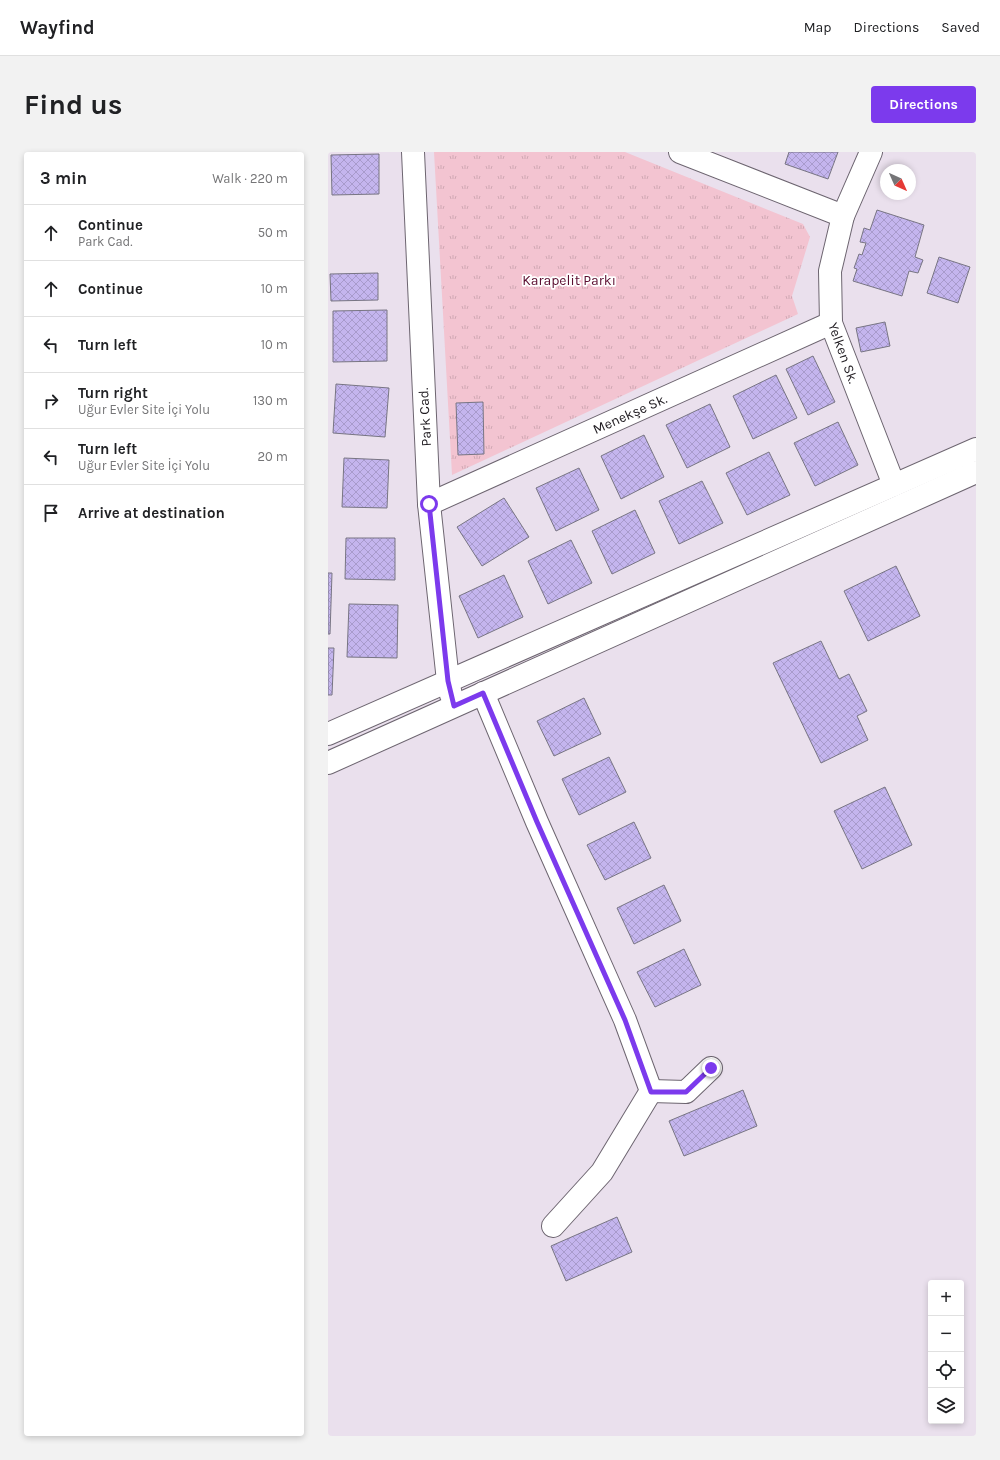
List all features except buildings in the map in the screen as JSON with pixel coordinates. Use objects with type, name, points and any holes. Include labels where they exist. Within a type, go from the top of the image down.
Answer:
[{"type":"street","name":"Park Cad.","points":[[413,152],[429,504],[448,681],[454,706]]},
{"type":"street","points":[[680,152],[843,216]]},
{"type":"street","name":"Yelken Sk.","points":[[871,152],[843,216],[830,271],[830,323],[894,485]]},
{"type":"street","name":"Menekşe Sk.","points":[[429,504],[830,323]]},
{"type":"street","points":[[328,734],[976,449]]},
{"type":"street","points":[[328,763],[976,472]]},
{"type":"street","points":[[483,693],[537,822],[625,1020],[651,1092]]},
{"type":"street","points":[[651,1092],[686,1092],[711,1068]]},
{"type":"street","points":[[553,1226],[602,1172],[651,1092]]},
{"type":"green space","name":"Karapelit Parkı","points":[[434,152],[625,152],[803,224],[810,237],[792,296],[798,314],[452,475]]},
{"type":"route","points":[[429,504],[448,681],[454,706],[483,693],[537,822],[625,1020],[651,1092],[686,1092],[711,1068]]}]
